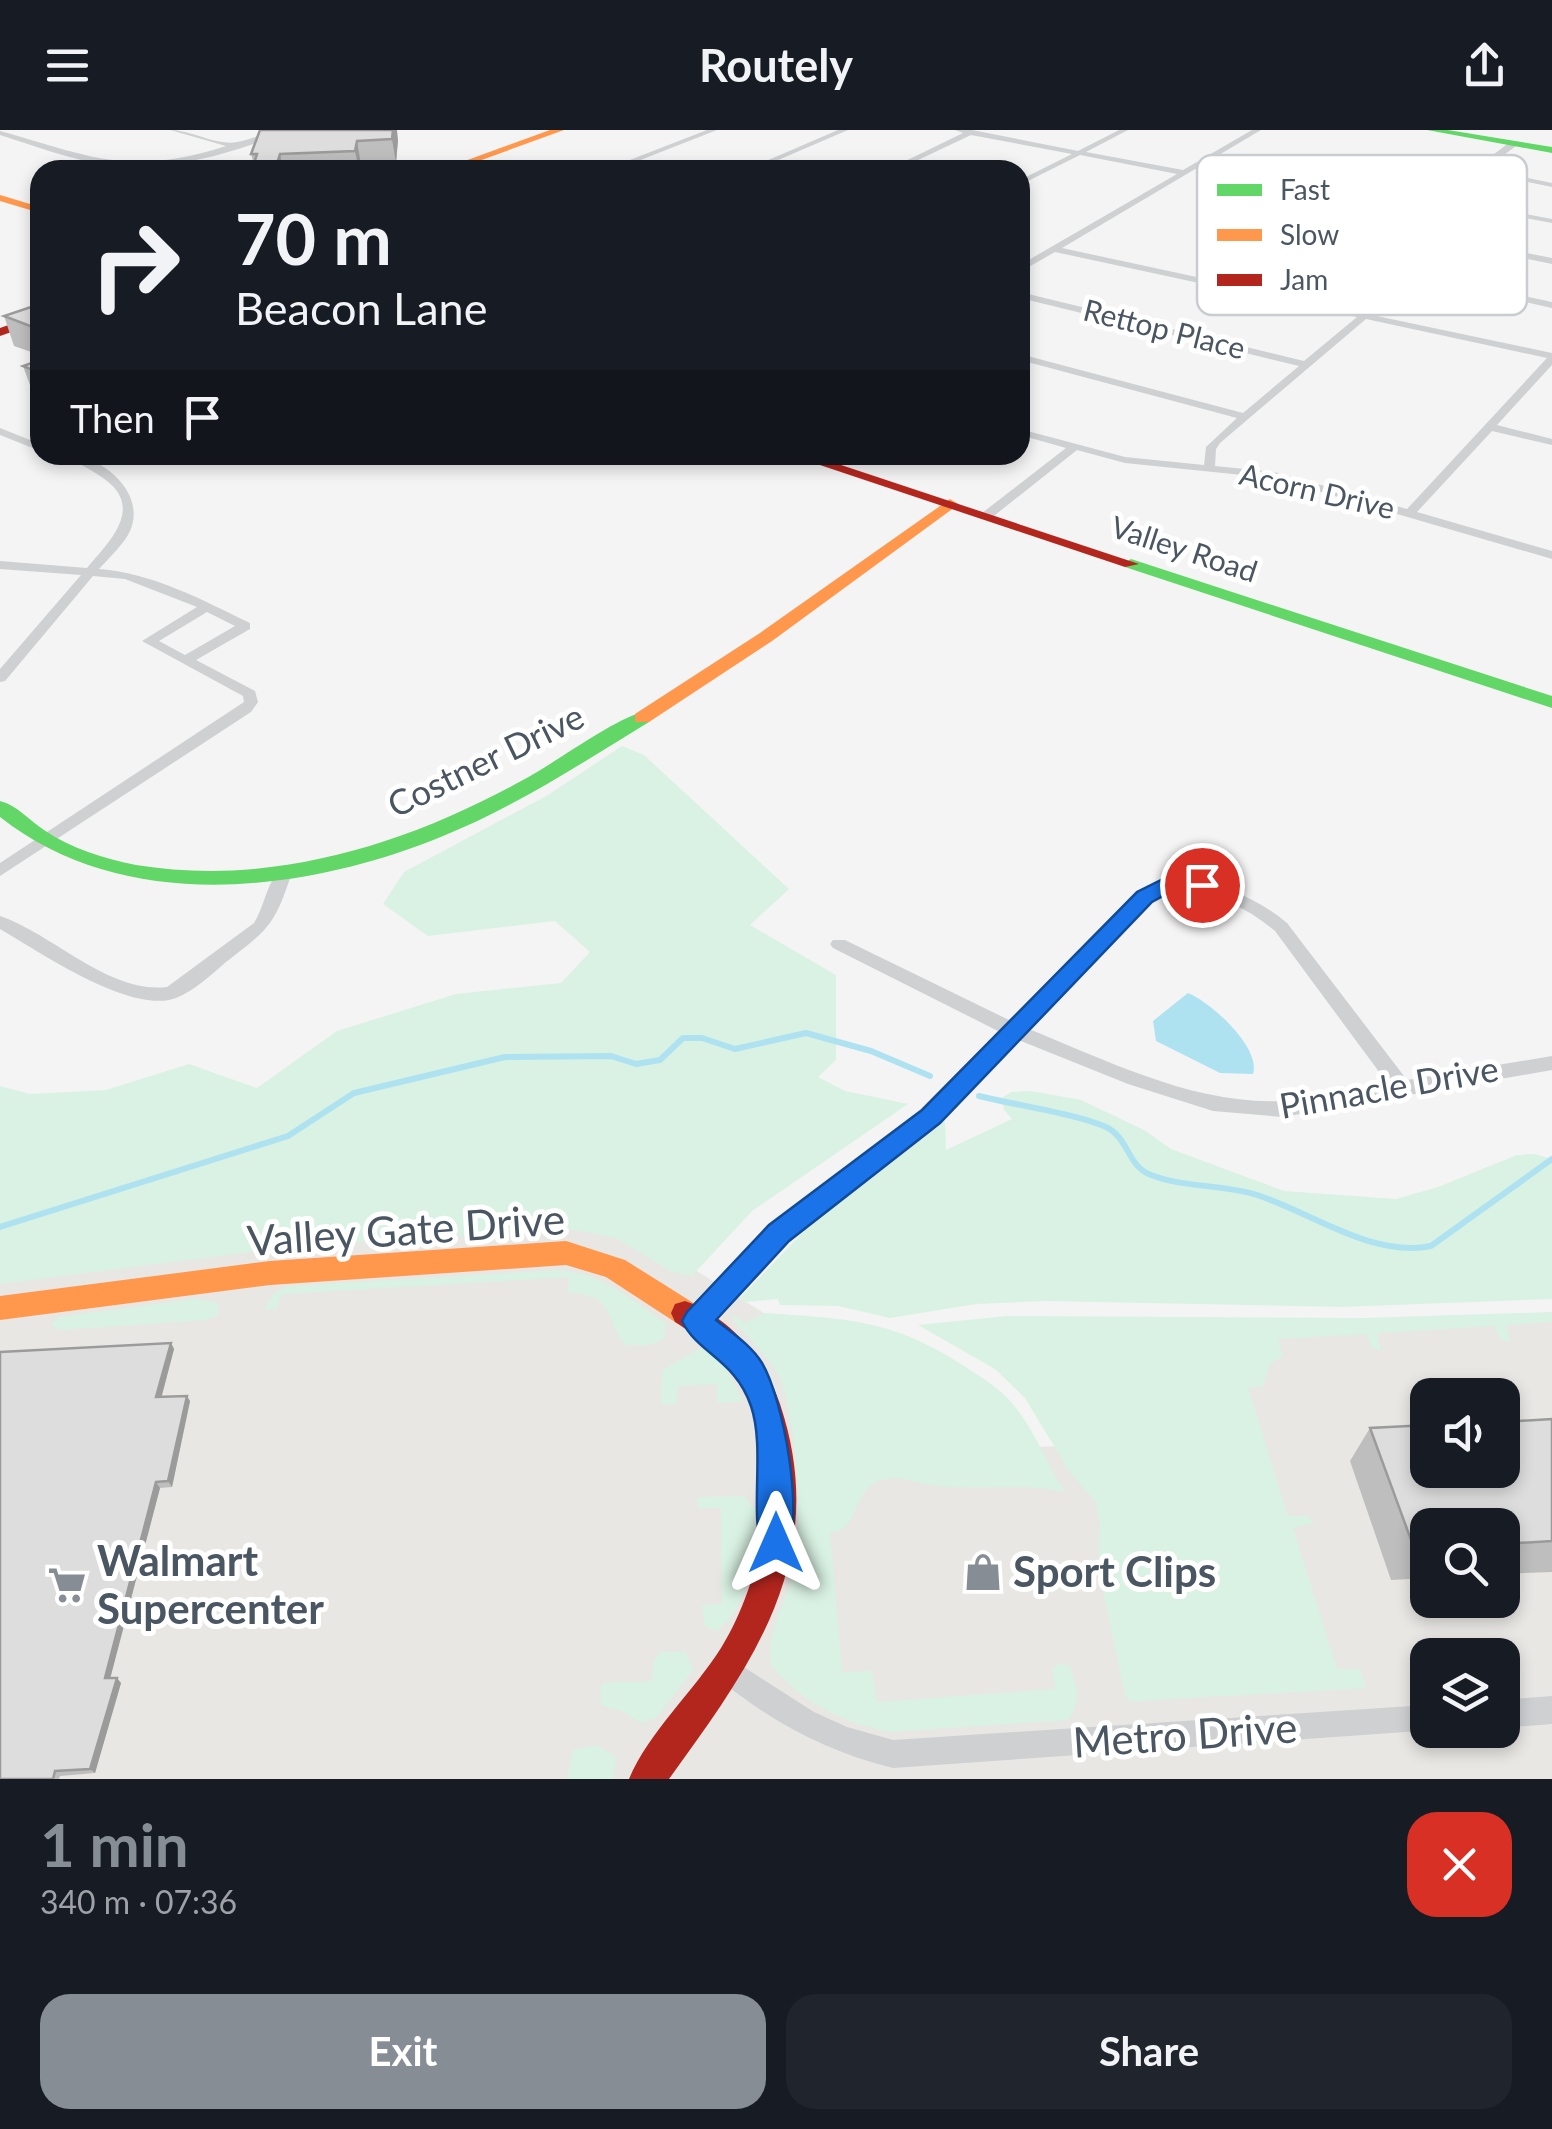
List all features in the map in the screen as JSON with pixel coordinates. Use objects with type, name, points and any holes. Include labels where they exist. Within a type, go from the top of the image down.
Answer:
[{"type":"street","points":[[174,130],[232,145]]},
{"type":"street","points":[[180,160],[282,130]]},
{"type":"street","points":[[473,160],[559,130]]},
{"type":"street","points":[[489,160],[574,130]]},
{"type":"street","points":[[634,160],[712,130]]},
{"type":"street","points":[[773,160],[844,130]]},
{"type":"street","points":[[959,130],[1184,173]]},
{"type":"street","points":[[1030,179],[1124,130]]},
{"type":"street","points":[[1215,155],[1257,130]]},
{"type":"street","points":[[1432,130],[1552,150]]},
{"type":"street","points":[[0,132],[96,160]]},
{"type":"street","points":[[911,160],[971,132]]},
{"type":"street","points":[[1498,155],[1513,144]]},
{"type":"street","points":[[1030,262],[1197,165]]},
{"type":"street","points":[[1527,181],[1552,186]]},
{"type":"street","points":[[0,198],[30,207]]},
{"type":"street","points":[[1527,216],[1552,221]]},
{"type":"street","points":[[1053,249],[1197,279]]},
{"type":"street","points":[[1527,256],[1552,261]]},
{"type":"street","name":"Rettop Place","points":[[1030,297],[1307,365]]},
{"type":"street","points":[[1527,300],[1552,305]]},
{"type":"street","points":[[1209,468],[1210,449],[1366,315],[1552,358],[1410,514]]},
{"type":"street","points":[[0,329],[30,318]]},
{"type":"street","points":[[1030,361],[1246,418]]},
{"type":"street","points":[[0,420],[30,432]]},
{"type":"street","points":[[1490,427],[1552,442]]},
{"type":"street","points":[[0,431],[30,444]]},
{"type":"street","name":"Acorn Drive","points":[[1030,435],[1125,460],[1274,475],[1552,555]]},
{"type":"street","points":[[986,516],[1074,447]]},
{"type":"street","points":[[0,678],[124,532],[130,511],[124,490],[90,465]]},
{"type":"street","name":"Valley Road","points":[[828,465],[1552,702]]},
{"type":"street","name":"Costner Drive","points":[[0,807],[47,841],[104,862],[154,873],[212,876],[284,872],[397,846],[497,801],[692,690],[950,504]]},
{"type":"street","points":[[0,565],[93,570],[160,586],[245,626],[186,660]]},
{"type":"street","points":[[0,871],[251,702],[250,694],[149,641],[203,609]]},
{"type":"street","points":[[0,922],[120,988],[142,995],[171,992],[260,927],[272,910],[284,872]]},
{"type":"street","points":[[697,1321],[759,1251],[931,1116],[1144,897],[1160,886],[1187,882],[1218,890],[1262,911],[1282,927],[1402,1088]]},
{"type":"street","name":"Pinnacle Drive","points":[[839,944],[1012,1030],[1178,1094],[1246,1109],[1283,1109],[1552,1062]]},
{"type":"street","name":"Valley Gate Drive","points":[[0,1308],[270,1273],[566,1254],[606,1261],[697,1321],[740,1357],[751,1372],[768,1413],[778,1522],[774,1564],[757,1615],[647,1779]]},
{"type":"street","name":"Metro Drive","points":[[725,1668],[805,1725],[864,1749],[892,1754],[1410,1720]]},
{"type":"street","points":[[1520,1713],[1552,1710]]},
{"type":"shaded area","points":[[568,1190],[824,1351],[847,1454],[1168,1442],[1140,1336],[1552,1315],[1552,1779],[0,1779],[0,1255]]},
{"type":"green space","points":[[622,746],[644,755],[789,889],[750,925],[836,975],[836,1060],[818,1077],[845,1091],[908,1104],[752,1211],[692,1276],[672,1272],[616,1238],[574,1230],[305,1245],[0,1284],[0,1086],[30,1094],[106,1090],[189,1064],[257,1088],[337,1031],[456,994],[561,983],[590,952],[555,921],[428,936],[383,904],[404,872],[548,795]]},
{"type":"green space","points":[[1031,1091],[1081,1100],[1144,1130],[1171,1149],[1284,1191],[1396,1199],[1438,1187],[1517,1155],[1535,1154],[1552,1159],[1552,1299],[1341,1307],[1044,1301],[976,1304],[890,1318],[838,1306],[780,1305],[778,1299],[745,1302],[740,1298],[806,1229],[945,1121],[946,1150],[1012,1119],[1004,1110],[1002,1098],[1011,1092]]},
{"type":"green space","points":[[559,1270],[603,1282],[629,1297],[666,1324],[664,1339],[650,1345],[625,1345],[602,1303],[568,1292],[569,1277],[281,1294],[277,1309],[264,1309],[274,1293],[288,1286]]},
{"type":"green space","points":[[194,1299],[219,1303],[218,1316],[60,1330],[51,1325],[58,1317]]},
{"type":"green space","points":[[1552,1312],[1552,1322],[1506,1325],[1511,1342],[1501,1340],[1494,1326],[1377,1333],[1381,1351],[1372,1348],[1366,1334],[1278,1339],[1283,1356],[1270,1364],[1263,1386],[1248,1388],[1288,1516],[1308,1516],[1313,1523],[1293,1528],[1337,1669],[1360,1669],[1366,1688],[1138,1701],[1129,1701],[1125,1695],[1098,1567],[1100,1524],[1096,1502],[1071,1474],[1025,1398],[995,1369],[918,1325],[1007,1316],[1365,1318]]},
{"type":"green space","points":[[764,1313],[870,1324],[941,1352],[988,1382],[1014,1405],[1065,1492],[949,1487],[892,1478],[870,1486],[846,1526],[830,1533],[842,1672],[872,1671],[877,1702],[1055,1689],[1052,1668],[1061,1663],[1070,1667],[1076,1688],[1075,1707],[1068,1720],[890,1732],[824,1709],[796,1690],[771,1665],[771,1641],[798,1553],[794,1445],[780,1379],[733,1319],[733,1314],[745,1323]]},
{"type":"green space","points":[[701,1348],[723,1363],[743,1401],[717,1403],[717,1384],[678,1386],[676,1404],[661,1405],[662,1370]]},
{"type":"green space","points":[[744,1496],[755,1509],[748,1577],[735,1610],[714,1631],[704,1625],[702,1605],[722,1604],[721,1508],[698,1508],[696,1500]]},
{"type":"green space","points":[[661,1652],[686,1652],[693,1670],[656,1718],[641,1723],[624,1712],[601,1705],[601,1683],[652,1681],[654,1659]]},
{"type":"green space","points":[[597,1745],[616,1757],[613,1779],[567,1779],[573,1750]]},
{"type":"water","points":[[1188,993],[1232,1027],[1250,1052],[1253,1074],[1220,1073],[1156,1041],[1153,1021]]},
{"type":"building","points":[[260,130],[393,130],[392,139],[357,141],[355,151],[280,154],[278,160],[255,160],[257,154],[251,154]]},
{"type":"building","points":[[30,307],[30,326],[4,316]]},
{"type":"building","name":"Walmart Supercenter","points":[[171,1343],[156,1397],[187,1396],[168,1481],[156,1482],[105,1678],[117,1678],[90,1769],[55,1771],[53,1779],[0,1779],[0,1352]]},
{"type":"building","points":[[1552,1419],[1552,1541],[1520,1543],[1520,1508],[1410,1508],[1410,1537],[1370,1428],[1410,1426],[1410,1488],[1520,1488],[1520,1421]]},
{"type":"waterway","points":[[0,1227],[288,1136],[354,1093],[505,1057],[611,1056],[636,1064],[660,1060],[683,1038],[702,1038],[735,1049],[806,1033],[871,1051],[930,1076]]},
{"type":"waterway","points":[[979,1096],[1106,1127],[1119,1138],[1137,1165],[1151,1175],[1257,1195],[1364,1240],[1409,1248],[1431,1246],[1552,1159]]},
{"type":"traffic: fast","points":[[1432,130],[1552,150]]},
{"type":"traffic: fast","points":[[1131,564],[1552,702]]},
{"type":"traffic: fast","points":[[0,807],[43,839],[87,859],[135,871],[186,877],[291,871],[342,862],[435,832],[515,793],[642,718]]},
{"type":"traffic: slow","points":[[474,160],[559,130]]},
{"type":"traffic: slow","points":[[0,198],[30,207]]},
{"type":"traffic: slow","points":[[642,718],[766,637],[950,504]]},
{"type":"traffic: slow","points":[[0,1308],[270,1273],[566,1253],[615,1268],[685,1313]]},
{"type":"traffic: jam","points":[[0,332],[30,322]]},
{"type":"traffic: jam","points":[[828,465],[1131,564]]},
{"type":"traffic: jam","points":[[647,1779],[721,1678],[747,1635],[767,1585],[779,1522],[778,1457],[762,1395],[735,1352],[685,1313]]},
{"type":"place","name":"Sport Clips","points":[[983,1572]]},
{"type":"place","name":"Walmart Supercenter","points":[[67,1585]]},
{"type":"route","points":[[776,1543],[773,1446],[767,1409],[740,1357],[697,1321],[779,1233],[931,1116],[1144,897],[1171,882],[1202,885]]}]
